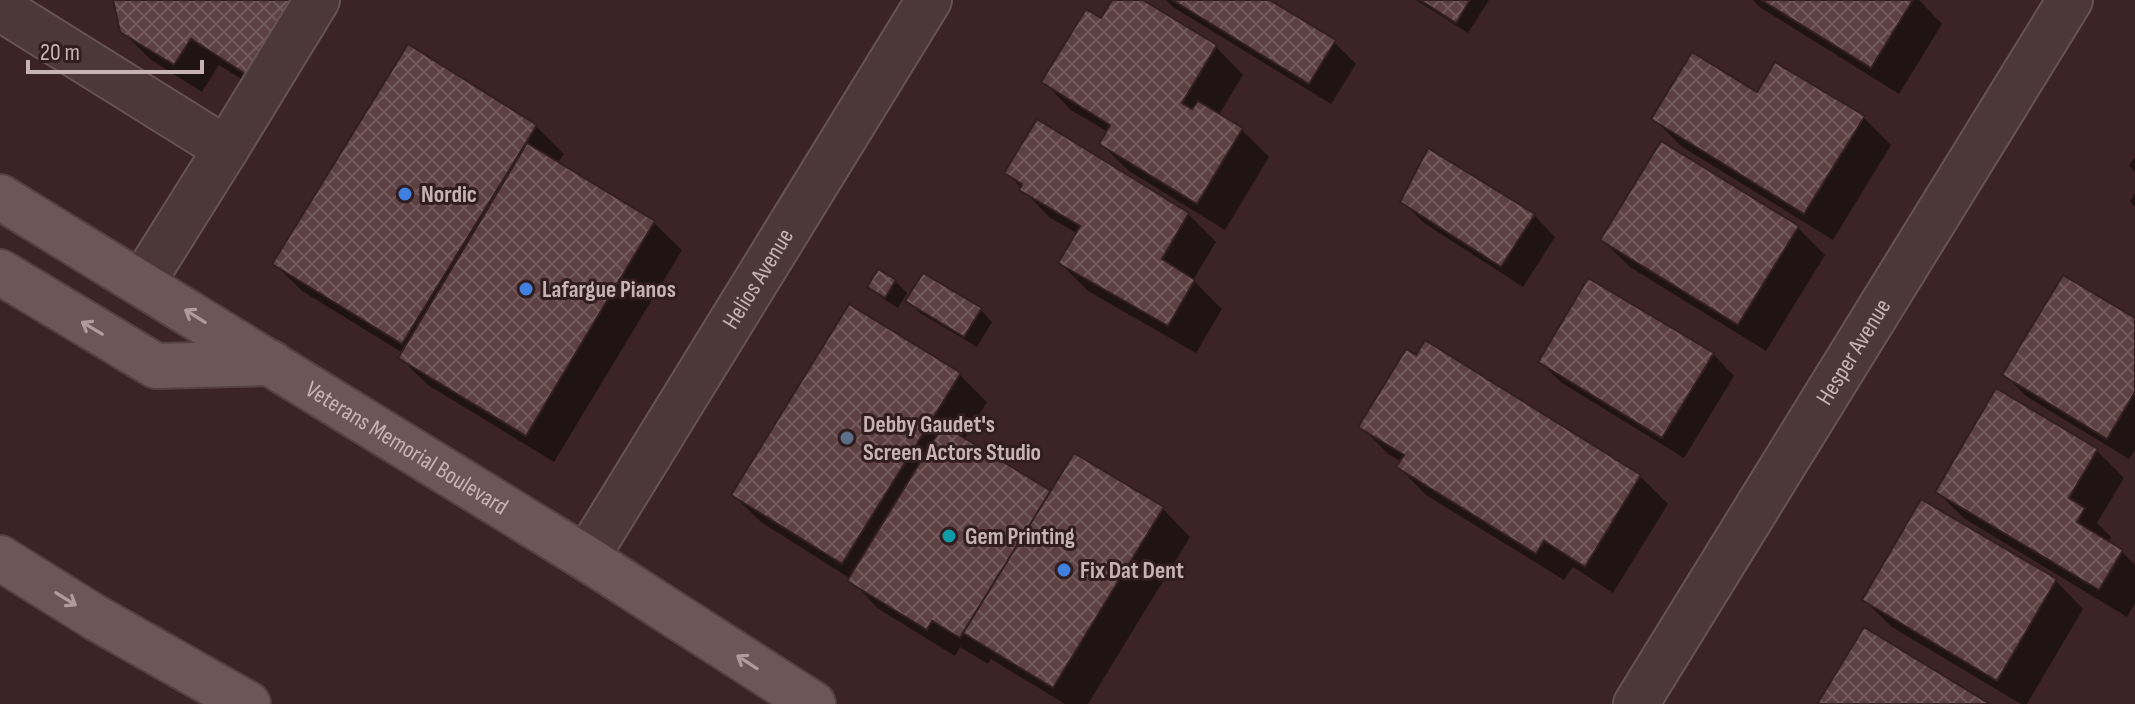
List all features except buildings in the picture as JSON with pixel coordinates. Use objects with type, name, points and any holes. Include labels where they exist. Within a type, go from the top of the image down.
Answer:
[{"type":"main road","name":"Veterans Memorial Boulevard","points":[[0,197],[586,558],[813,704]]},
{"type":"main road","points":[[0,272],[156,366],[271,363]]},
{"type":"main road","points":[[0,558],[96,618],[248,704]]},
{"type":"street","points":[[142,283],[317,0]]},
{"type":"street","name":"Helios Avenue","points":[[586,558],[929,0]]},
{"type":"street","name":"Hesper Avenue","points":[[1636,704],[2070,0]]},
{"type":"street","points":[[0,8],[226,149]]},
{"type":"place","name":"Nordic","points":[[405,194]]},
{"type":"place","name":"Lafargue Pianos","points":[[526,289]]},
{"type":"place","name":"Debby Gaudet's Screen Actors Studio","points":[[847,438]]},
{"type":"place","name":"Gem Printing","points":[[949,536]]},
{"type":"place","name":"Fix Dat Dent","points":[[1064,570]]}]
